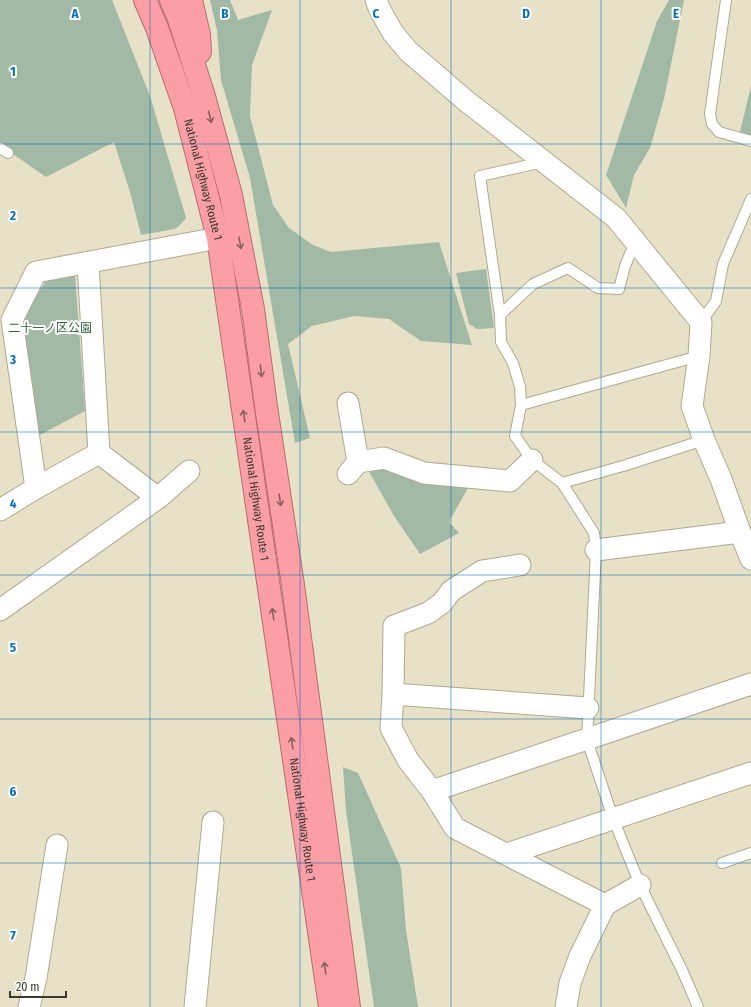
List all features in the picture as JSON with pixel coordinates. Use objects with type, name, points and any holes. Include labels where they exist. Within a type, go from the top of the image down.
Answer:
[{"type":"highway","name":"National Highway Route 1","points":[[145,0],[157,28],[185,108],[218,238],[330,1007]]},
{"type":"highway","name":"National Highway Route 1","points":[[171,0],[178,16],[203,93],[231,195],[253,309],[294,593],[349,1007]]},
{"type":"highway","points":[[191,0],[199,35],[203,93]]},
{"type":"street","points":[[376,0],[393,33],[408,51],[465,100],[616,218],[701,322],[699,356],[692,406],[751,559]]},
{"type":"street","points":[[36,488],[12,320],[36,272],[218,238]]},
{"type":"street","points":[[88,263],[99,453],[158,498]]},
{"type":"street","points":[[348,403],[353,468],[384,458],[424,473],[510,481],[532,460]]},
{"type":"street","points":[[0,510],[99,453]]},
{"type":"street","points":[[0,610],[158,498],[189,471]]},
{"type":"street","points":[[596,550],[740,532]]},
{"type":"street","points":[[520,565],[482,571],[451,591],[442,603],[428,612],[394,626],[393,694],[390,728],[408,760],[432,791],[455,828],[605,904]]},
{"type":"street","points":[[432,791],[751,684]]},
{"type":"street","points":[[393,694],[588,708]]},
{"type":"street","points":[[507,854],[751,773]]},
{"type":"street","points":[[195,1007],[213,822]]},
{"type":"street","points":[[29,1007],[36,978],[57,845]]},
{"type":"street","points":[[566,1007],[570,983],[580,956],[605,904],[640,885]]},
{"type":"lane","points":[[726,0],[710,114],[712,124],[719,132],[751,141]]},
{"type":"lane","points":[[543,162],[480,176],[500,315],[501,342],[513,363],[520,387],[520,405],[515,436],[532,460],[562,483],[594,533],[596,550],[587,740],[613,818],[640,885],[682,970],[698,1007]]},
{"type":"lane","points":[[701,322],[716,301],[722,264],[751,199]]},
{"type":"lane","points":[[500,315],[533,284],[568,268],[598,288],[619,289],[625,266],[635,242]]},
{"type":"lane","points":[[520,405],[699,356]]},
{"type":"lane","points":[[562,483],[623,466],[704,440]]},
{"type":"lane","points":[[722,863],[751,853]]},
{"type":"green space","points":[[0,0],[112,0],[150,96],[186,218],[178,227],[141,235],[130,192],[114,142],[46,177],[0,145]]},
{"type":"green space","points":[[210,0],[230,0],[238,20],[272,10],[252,65],[250,116],[273,205],[289,228],[313,245],[331,252],[439,242],[472,345],[421,341],[389,319],[354,316],[312,326],[288,344],[310,438],[295,443],[250,178],[221,80],[217,30]]},
{"type":"green space","points":[[669,0],[684,0],[664,99],[650,148],[634,175],[626,208],[606,175],[657,21]]},
{"type":"green space","points":[[751,86],[751,135],[740,132]]},
{"type":"green space","points":[[486,269],[494,328],[477,329],[469,324],[456,273]]},
{"type":"green space","name":"二十一ノ区公園","points":[[75,275],[85,411],[36,437],[21,321],[47,279]]},
{"type":"green space","points":[[387,465],[469,486],[449,522],[459,533],[420,554],[394,516],[367,468]]},
{"type":"green space","points":[[343,767],[358,773],[401,868],[406,930],[418,1007],[374,1007],[346,811]]}]
